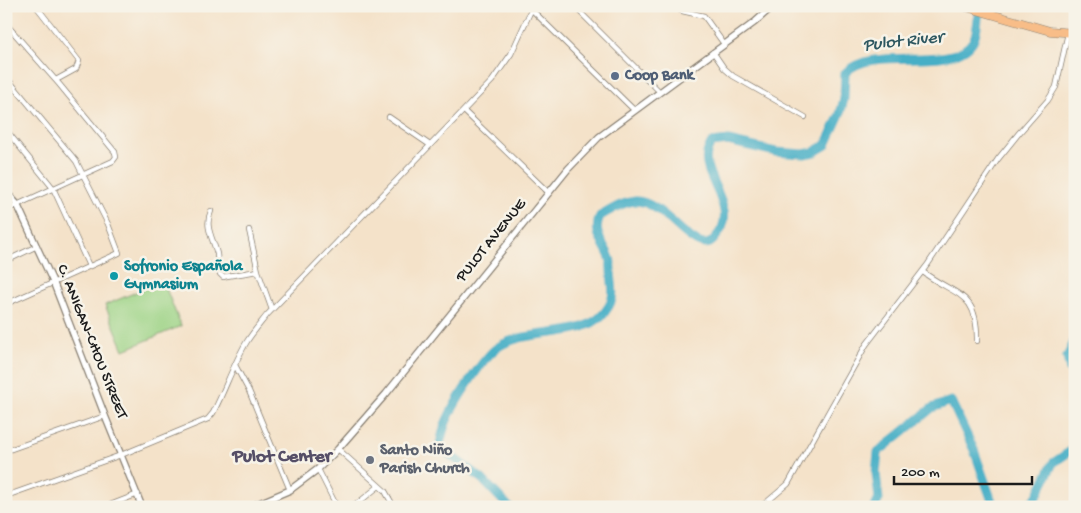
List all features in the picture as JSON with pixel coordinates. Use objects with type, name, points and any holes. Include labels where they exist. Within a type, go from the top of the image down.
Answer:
[{"type":"main road","points":[[963,6],[1050,31],[1071,33]]},
{"type":"street","points":[[36,6],[80,61],[76,69],[56,80]]},
{"type":"street","points":[[574,6],[659,91]]},
{"type":"street","points":[[675,6],[682,11],[704,16],[724,44]]},
{"type":"street","name":"PULOT AVENUE","points":[[250,507],[290,490],[318,469],[338,449],[386,394],[588,147],[659,91],[755,22],[773,6]]},
{"type":"street","points":[[6,496],[121,455],[208,419],[216,407],[246,343],[272,310],[502,70],[532,8],[634,110]]},
{"type":"street","points":[[6,24],[56,80],[115,152],[116,157],[113,161],[6,210]]},
{"type":"street","points":[[760,507],[788,484],[866,345],[922,272],[998,159],[1048,100],[1056,87],[1071,33]]},
{"type":"street","points":[[712,52],[724,68],[733,76],[805,117]]},
{"type":"street","points":[[6,77],[63,144],[84,174],[108,224],[119,253],[54,284],[6,304]]},
{"type":"street","points":[[464,111],[549,193]]},
{"type":"street","points":[[389,117],[430,145]]},
{"type":"street","points":[[6,130],[53,188],[89,266]]},
{"type":"street","name":"C. ANIGAN-CHOU STREET","points":[[6,192],[17,204],[54,284],[142,507]]},
{"type":"street","points":[[211,211],[208,228],[217,254],[220,274],[227,276],[258,271]]},
{"type":"street","points":[[249,230],[258,271],[272,310]]},
{"type":"street","points":[[6,261],[37,246]]},
{"type":"street","points":[[922,272],[967,300],[974,312],[976,341]]},
{"type":"street","points":[[235,365],[252,398],[290,490]]},
{"type":"street","points":[[6,451],[105,416]]},
{"type":"street","points":[[338,449],[385,492],[394,507]]},
{"type":"street","points":[[318,469],[337,507]]},
{"type":"street","points":[[352,507],[379,486]]},
{"type":"street","points":[[105,507],[138,494]]},
{"type":"street","points":[[268,500],[270,507]]},
{"type":"green space","points":[[163,281],[181,326],[124,350],[105,305]]},
{"type":"waterway","name":"Pulot River","points":[[509,507],[481,478],[439,447],[446,421],[470,380],[485,360],[498,347],[511,340],[588,325],[600,317],[609,306],[613,293],[611,261],[598,233],[597,228],[600,216],[626,203],[644,202],[654,207],[690,237],[698,242],[709,243],[723,226],[724,214],[722,201],[707,165],[707,154],[712,143],[728,141],[776,152],[804,154],[814,152],[826,145],[840,114],[844,99],[845,73],[858,64],[874,60],[931,58],[948,56],[963,51],[975,37],[979,6]]},
{"type":"waterway","points":[[1075,340],[1067,357],[1070,370],[1075,374]]},
{"type":"waterway","points":[[875,507],[879,499],[876,473],[878,452],[932,408],[951,401],[974,450],[994,507]]},
{"type":"waterway","points":[[1026,507],[1037,496],[1053,463],[1075,448]]},
{"type":"place","name":"Coop Bank","points":[[615,76]]},
{"type":"place","name":"Sofronio Española Gymnasium","points":[[114,276]]},
{"type":"place","name":"Santo Niño Parish Church","points":[[370,460]]},
{"type":"district","name":"Pulot Center","points":[[282,457]]}]
